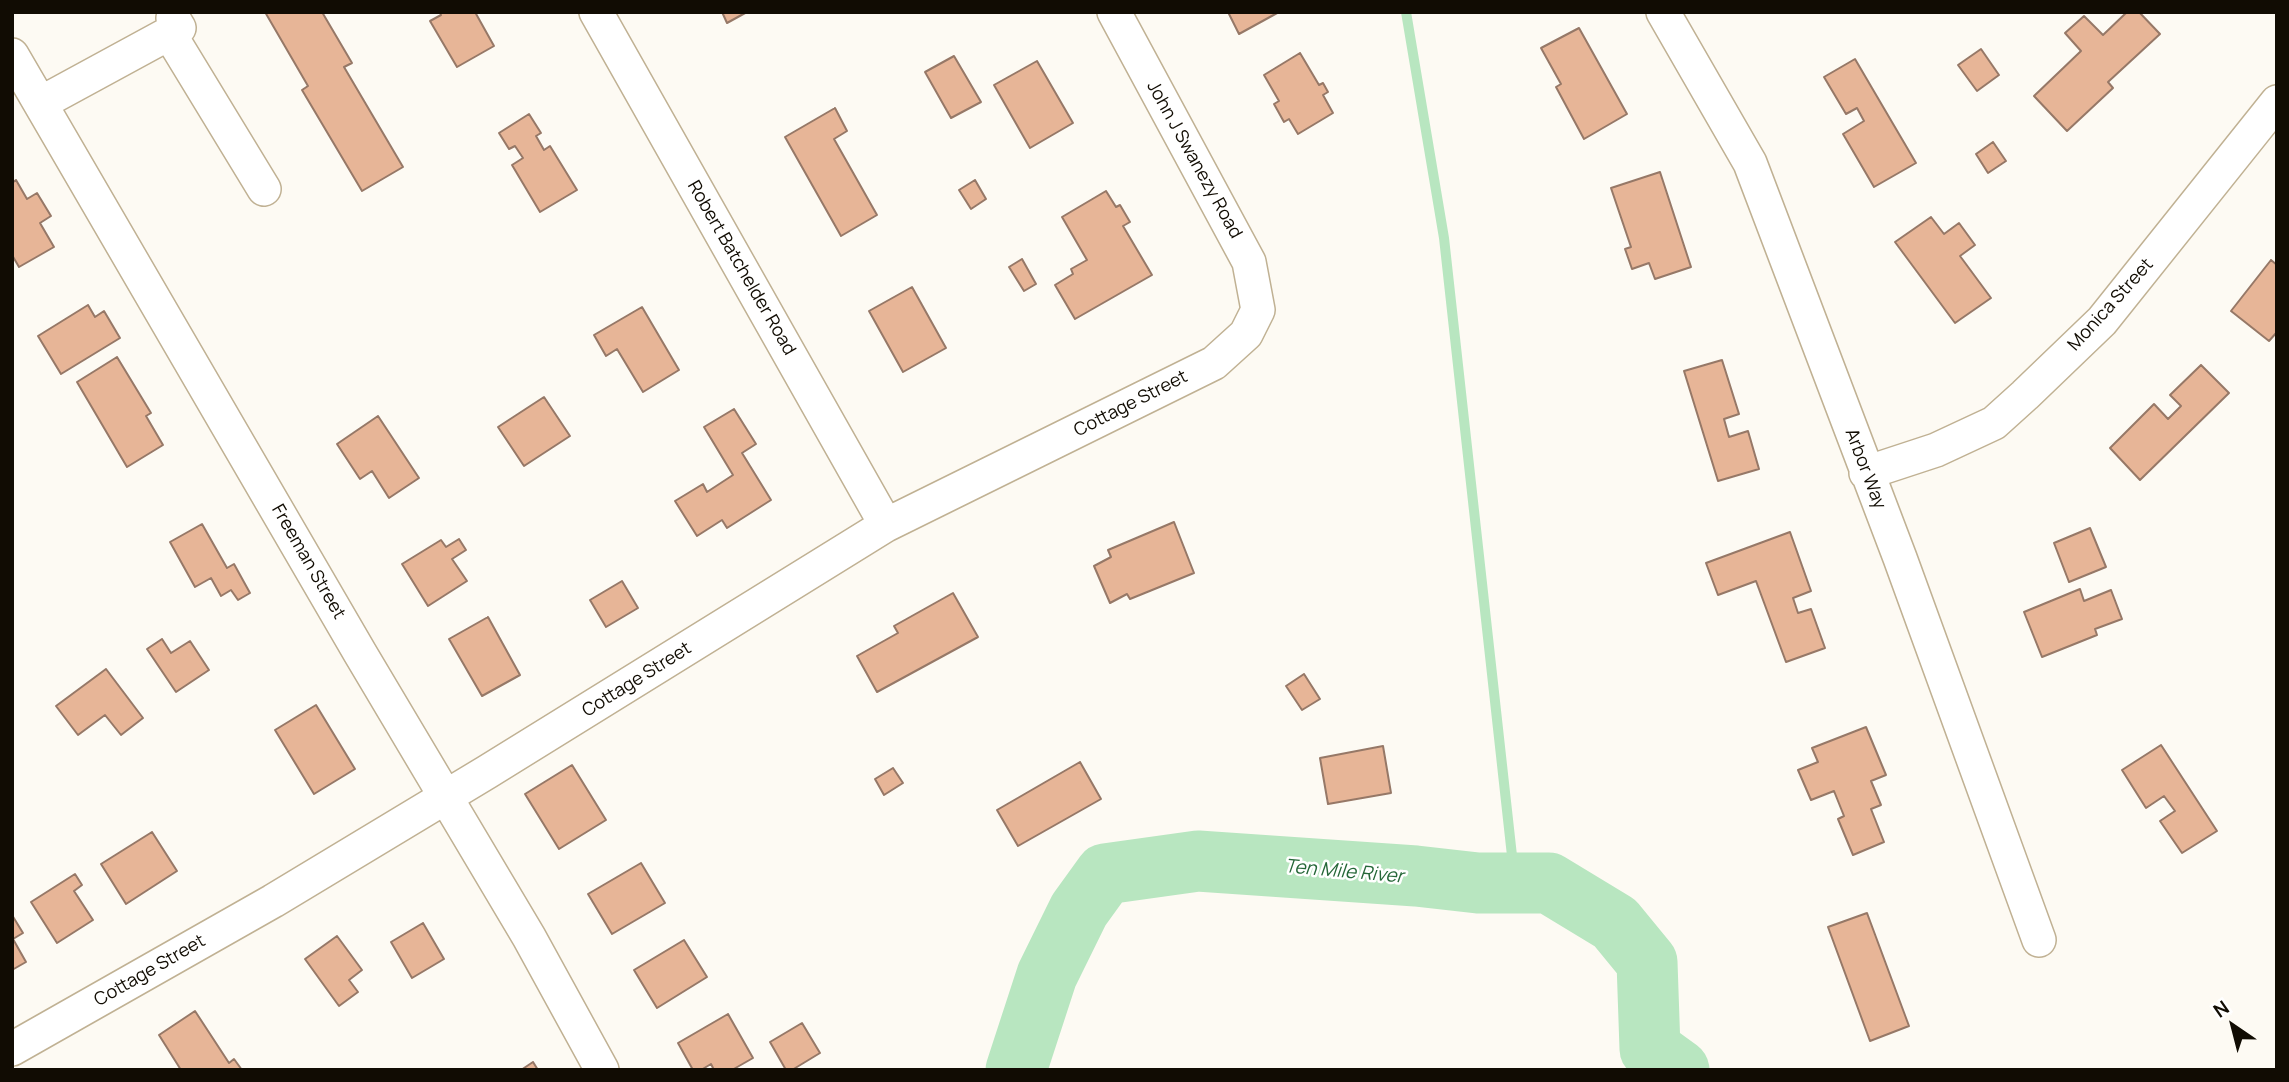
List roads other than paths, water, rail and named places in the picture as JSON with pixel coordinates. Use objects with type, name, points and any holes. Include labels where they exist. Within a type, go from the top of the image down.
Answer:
[{"type":"street","name":"Robert Batchelder Road","points":[[596,12],[887,525]]},
{"type":"street","name":"John J Swanezy Road","points":[[1114,12],[1249,262],[1258,310],[1256,314]]},
{"type":"street","name":"Arbor Way","points":[[1663,12],[1750,163],[2039,940]]},
{"type":"street","points":[[28,95],[170,23],[264,189]]},
{"type":"street","name":"Freeman Street","points":[[12,55],[28,95],[447,796],[602,1070]]},
{"type":"street","name":"Monica Street","points":[[1866,473],[1936,450],[1994,423],[2025,396],[2102,321],[2277,102]]},
{"type":"street","name":"Cottage Street","points":[[12,1049],[273,901],[887,525],[1213,363],[1246,334],[1256,314]]},
{"type":"waterway","points":[[1406,12],[1444,238],[1515,883]]},
{"type":"waterway","name":"Ten Mile River","points":[[1016,1070],[1047,975],[1079,910],[1105,874],[1198,861],[1416,876],[1478,883],[1549,883],[1615,923],[1647,962],[1650,1049],[1679,1070]]}]
